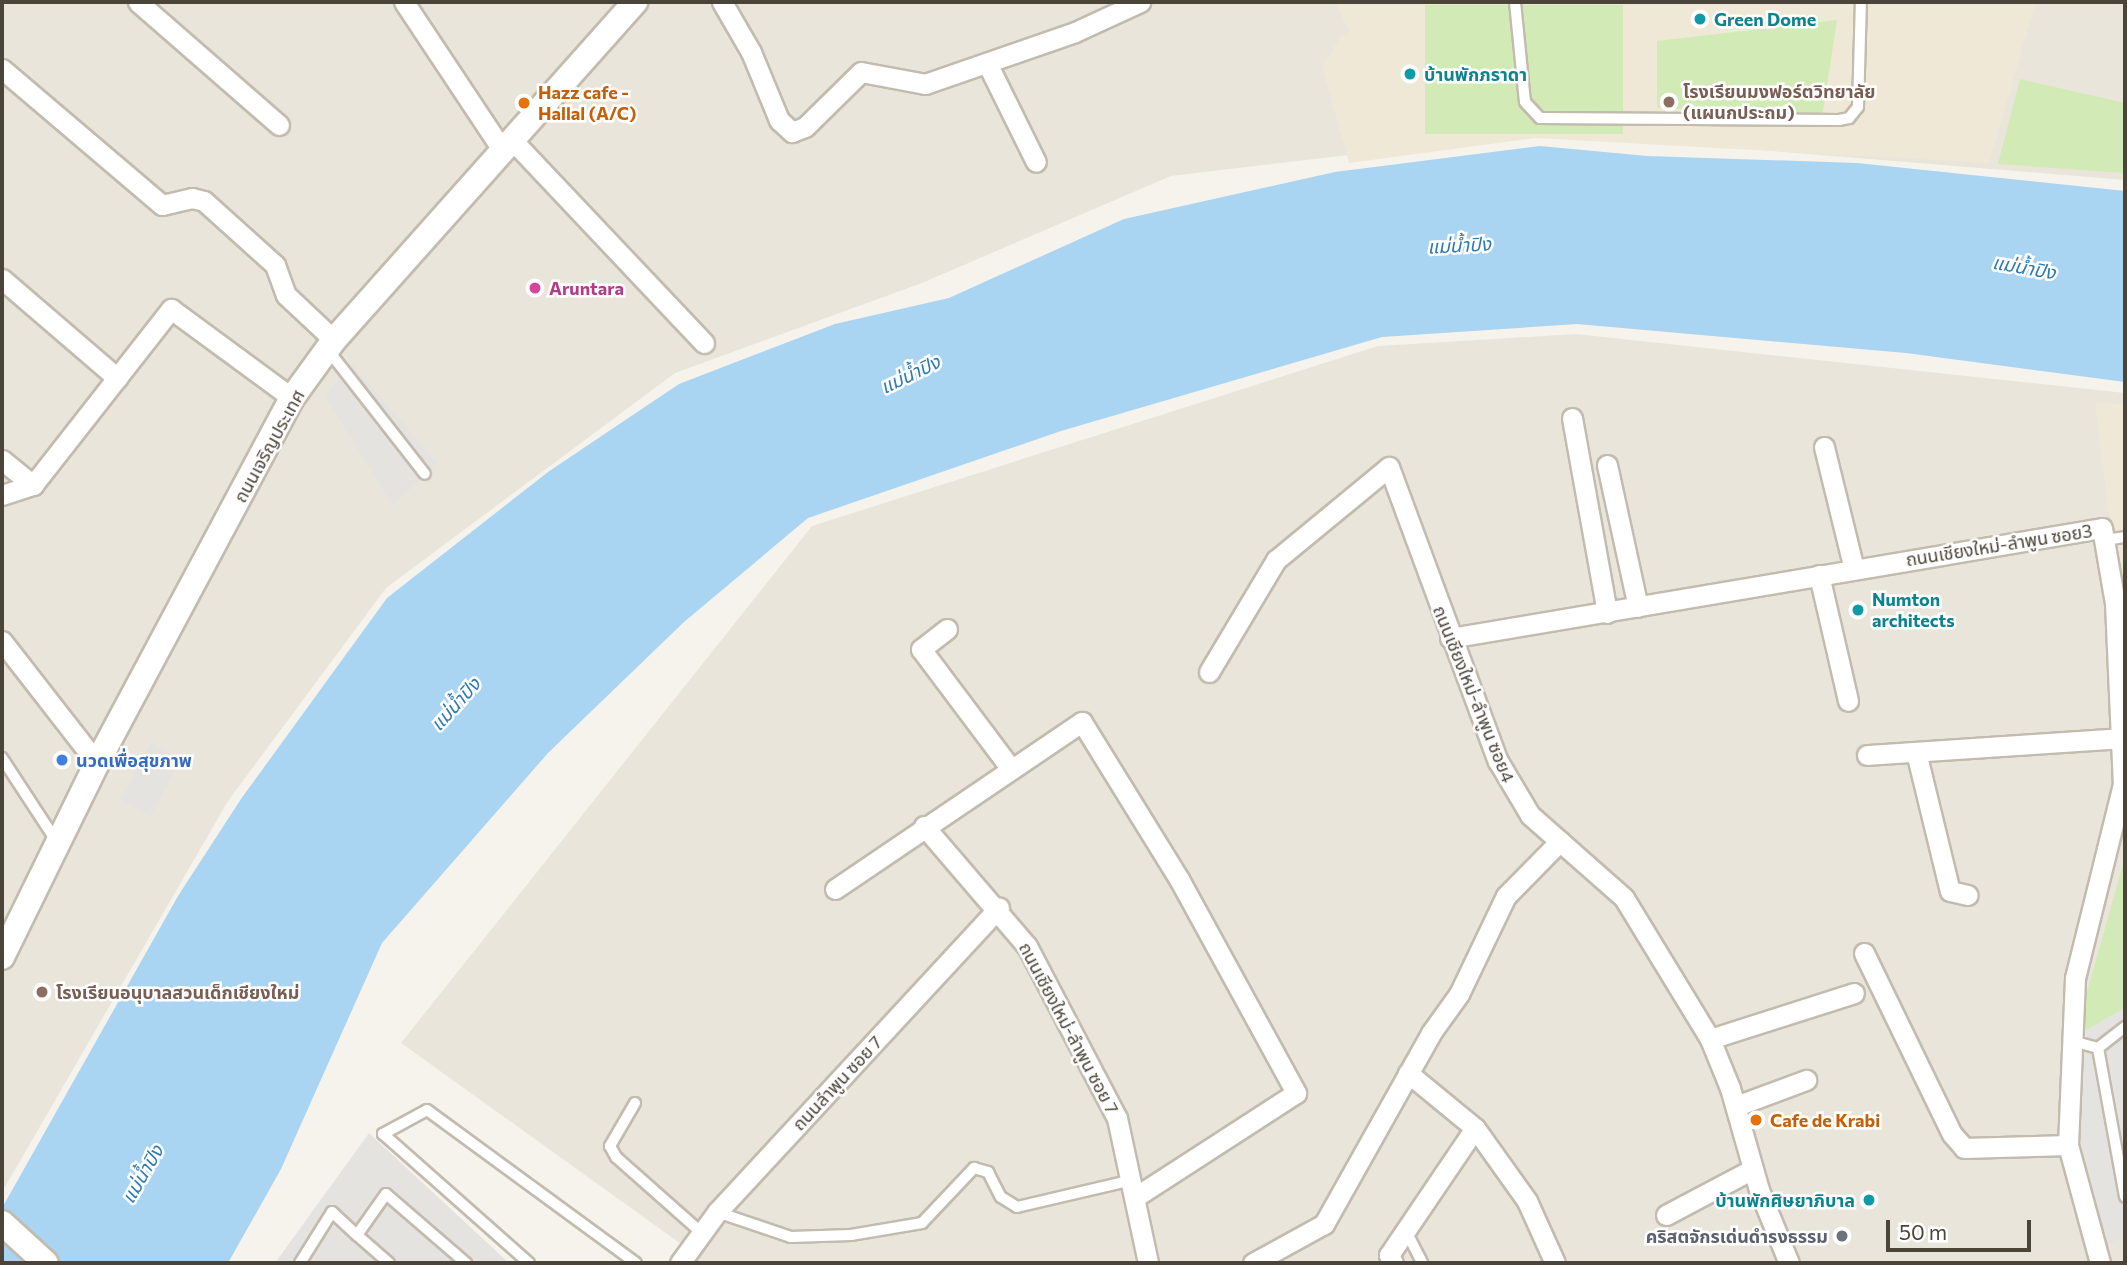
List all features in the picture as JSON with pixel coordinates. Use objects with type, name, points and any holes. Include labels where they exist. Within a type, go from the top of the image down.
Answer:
[{"type":"street","points":[[138,2],[279,125]]},
{"type":"street","points":[[404,2],[508,146],[704,343]]},
{"type":"street","name":"ถนนเจริญประเทศ","points":[[2,957],[97,762],[292,398],[331,345],[635,2]]},
{"type":"street","points":[[722,2],[751,52],[779,120],[792,132],[805,127],[861,72],[917,85],[1075,32],[1140,2]]},
{"type":"street","points":[[987,63],[1036,162]]},
{"type":"street","points":[[2,69],[162,205],[192,198],[204,201],[275,265],[286,295],[331,345]]},
{"type":"street","points":[[2,279],[117,378]]},
{"type":"street","points":[[2,495],[33,485],[171,309],[292,398]]},
{"type":"street","points":[[1572,418],[1607,613]]},
{"type":"street","points":[[1824,447],[1854,569]]},
{"type":"street","points":[[2,460],[33,485]]},
{"type":"street","points":[[1607,466],[1638,607]]},
{"type":"street","name":"ถนนเชียงใหม่-ลำพูน ซอย4","points":[[1209,672],[1276,560],[1389,467],[1450,638],[1513,789],[1530,815],[1623,898],[1710,1039],[1736,1106],[1753,1169],[1789,1263]]},
{"type":"street","name":"ถนนเชียงใหม่-ลำพูน ซอย3","points":[[1450,638],[2102,528],[2120,610],[2123,784],[2076,978],[2068,1145],[2100,1263]]},
{"type":"street","points":[[1819,575],[1849,701]]},
{"type":"street","points":[[947,629],[920,649],[1011,769]]},
{"type":"street","points":[[2,641],[97,762]]},
{"type":"street","points":[[835,889],[924,826],[1082,722],[1179,879],[1296,1093],[1135,1188]]},
{"type":"street","points":[[1867,755],[2121,738]]},
{"type":"street","points":[[1916,752],[1950,891],[1968,895]]},
{"type":"street","name":"ถนนเชียงใหม่-ลำพูน ซอย 7","points":[[924,826],[999,908],[1027,946],[1117,1118],[1135,1188],[1148,1263]]},
{"type":"street","points":[[1253,1263],[1324,1224],[1408,1073],[1460,994],[1506,896],[1560,841]]},
{"type":"street","name":"ถนนลำพูน ซอย 7","points":[[680,1263],[718,1212],[999,908]]},
{"type":"street","points":[[1864,953],[1952,1134],[1964,1148],[2068,1145]]},
{"type":"street","points":[[1710,1039],[1854,993]]},
{"type":"street","points":[[1408,1073],[1475,1128],[1527,1201],[1555,1263]]},
{"type":"street","points":[[1736,1106],[1806,1080]]},
{"type":"street","points":[[1391,1259],[1406,1231],[1475,1128]]},
{"type":"street","points":[[1666,1214],[1753,1169]]},
{"type":"street","points":[[2,1223],[46,1263]]},
{"type":"lane","points":[[1515,2],[1525,102],[1540,118],[1839,120],[1849,118],[1858,107],[1861,2]]},
{"type":"lane","points":[[331,345],[425,474]]},
{"type":"lane","points":[[2104,540],[2125,537]]},
{"type":"lane","points":[[2,758],[58,842]]},
{"type":"lane","points":[[2098,1048],[2125,1027]]},
{"type":"lane","points":[[2071,1041],[2098,1048]]},
{"type":"lane","points":[[2098,1048],[2125,1197]]},
{"type":"lane","points":[[635,1102],[610,1146],[616,1157],[702,1233]]},
{"type":"lane","points":[[529,1263],[383,1134],[427,1110],[636,1263]]},
{"type":"lane","points":[[718,1212],[791,1237],[851,1235],[922,1223],[974,1168],[988,1172],[1001,1197],[1017,1207],[1135,1188]]},
{"type":"lane","points":[[357,1235],[386,1194],[466,1263]]},
{"type":"lane","points":[[300,1263],[332,1212],[389,1263]]},
{"type":"lane","points":[[1406,1231],[1422,1263]]},
{"type":"shaded area","points":[[2,2],[2125,2],[2125,180],[1543,132],[1171,176],[922,283],[675,373],[386,588],[228,801],[5,1187],[2,1184]]},
{"type":"shaded area","name":"โรงเรียนมงฟอร์ตวิทยาลัย (แผนกประถม)","points":[[1336,2],[2024,2],[2035,5],[1989,163],[1536,138],[1349,163],[1322,67],[1341,36],[1349,32]]},
{"type":"shaded area","points":[[1576,334],[2125,393],[2125,1263],[690,1263],[695,1254],[401,1043],[812,526],[1378,346]]},
{"type":"shaded area","points":[[352,364],[437,463],[393,506],[325,396]]},
{"type":"shaded area","points":[[2095,402],[2125,405],[2125,704],[2122,616]]},
{"type":"shaded area","points":[[151,743],[181,759],[151,816],[120,800]]},
{"type":"shaded area","points":[[2124,1008],[2125,1237],[2105,1244],[2081,1136],[2081,1033]]},
{"type":"shaded area","points":[[369,1133],[509,1263],[275,1263]]},
{"type":"green space","points":[[1425,5],[1623,5],[1623,134],[1425,134]]},
{"type":"green space","points":[[1837,20],[1822,117],[1657,108],[1657,41]]},
{"type":"green space","points":[[2020,79],[2125,103],[2125,173],[1998,164]]},
{"type":"green space","points":[[2125,857],[2125,1237],[2105,1244],[2081,1136],[2080,1017]]},
{"type":"water","name":"แม่น้ำปิง","points":[[1540,146],[1647,156],[1857,163],[2125,191],[2125,382],[1906,353],[1577,324],[1382,337],[1061,431],[808,518],[684,622],[548,753],[382,943],[281,1169],[228,1263],[2,1263],[2,1208],[178,896],[241,799],[387,598],[548,472],[679,384],[835,324],[949,298],[1124,219],[1335,172]]},
{"type":"place","name":"Green Dome","points":[[1700,19]]},
{"type":"place","name":"บ้านพักภราดา","points":[[1410,74]]},
{"type":"place","name":"โรงเรียนมงฟอร์ตวิทยาลัย (แผนกประถม)","points":[[1669,102]]},
{"type":"place","name":"Hazz cafe - Hallal (A/C)","points":[[524,103]]},
{"type":"place","name":"Aruntara","points":[[535,288]]},
{"type":"place","name":"Numton architects","points":[[1858,610]]},
{"type":"place","name":"นวดเพื่อสุขภาพ","points":[[62,760]]},
{"type":"place","name":"โรงเรียนอนุบาลสวนเด็กเชียงใหม่","points":[[42,992]]},
{"type":"place","name":"Cafe de Krabi","points":[[1756,1120]]},
{"type":"place","name":"บ้านพักศิษยาภิบาล","points":[[1869,1200]]},
{"type":"place","name":"คริสตจักรเด่นดำรงธรรม","points":[[1842,1236]]}]
